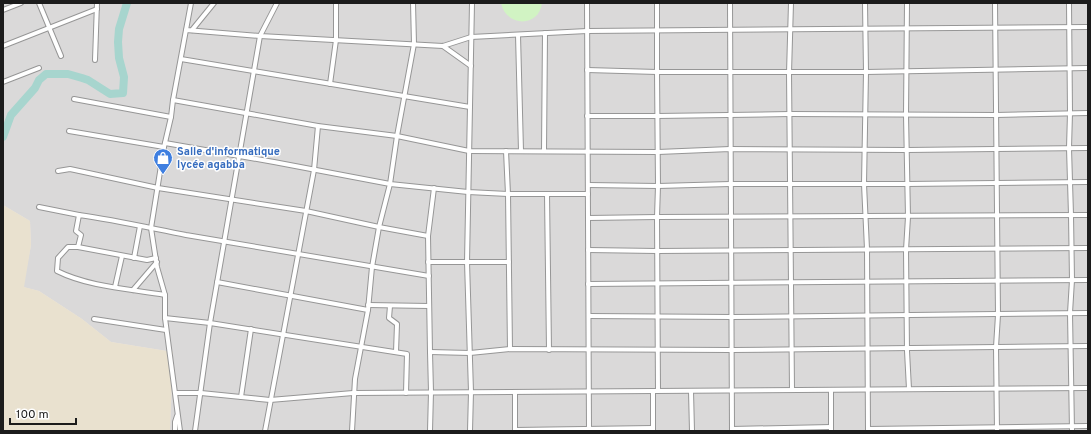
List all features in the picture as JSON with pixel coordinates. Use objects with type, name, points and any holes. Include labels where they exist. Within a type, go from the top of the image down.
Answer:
[{"type":"street","points":[[3,10],[21,3]]},
{"type":"street","points":[[39,3],[61,56]]},
{"type":"street","points":[[95,60],[97,3]]},
{"type":"street","points":[[180,431],[176,393],[166,330],[166,295],[157,267],[151,228],[164,145],[171,117],[190,3]]},
{"type":"street","points":[[192,30],[214,3]]},
{"type":"street","points":[[195,431],[210,323],[260,36],[277,3]]},
{"type":"street","points":[[330,84],[336,40],[336,3]]},
{"type":"street","points":[[352,431],[353,393],[368,308],[372,267],[379,227],[390,184],[397,136],[414,44],[413,3]]},
{"type":"street","points":[[470,431],[471,392],[467,262],[472,3]]},
{"type":"street","points":[[587,3],[589,430]]},
{"type":"street","points":[[658,3],[656,72],[658,152],[658,391]]},
{"type":"street","points":[[730,3],[732,430],[832,429],[831,390]]},
{"type":"street","points":[[791,3],[789,73],[792,390]]},
{"type":"street","points":[[865,3],[866,72],[864,115],[864,184],[867,249],[868,430],[1072,428],[1088,426]]},
{"type":"street","points":[[906,3],[906,150],[908,217],[906,250],[909,389]]},
{"type":"street","points":[[995,3],[998,281],[996,347],[997,429]]},
{"type":"street","points":[[1069,3],[1069,148],[1072,248],[1070,346],[1072,428]]},
{"type":"street","points":[[3,46],[97,9]]},
{"type":"street","points":[[186,30],[260,36],[443,46],[471,37],[545,33],[866,28],[1088,27]]},
{"type":"street","points":[[544,151],[545,33]]},
{"type":"street","points":[[518,35],[521,151]]},
{"type":"street","points":[[443,46],[471,66]]},
{"type":"street","points":[[181,59],[470,107]]},
{"type":"street","points":[[3,82],[40,68]]},
{"type":"street","points":[[587,70],[789,73],[1088,68]]},
{"type":"street","points":[[74,100],[171,117]]},
{"type":"street","points":[[173,100],[318,126],[397,136],[469,151],[658,152],[730,149],[997,150],[1088,148]]},
{"type":"street","points":[[587,116],[790,114],[996,115],[1088,113]]},
{"type":"street","points":[[265,431],[314,170],[318,126]]},
{"type":"street","points":[[69,131],[238,156],[390,184],[468,192],[508,194],[588,194]]},
{"type":"street","points":[[506,151],[510,349]]},
{"type":"street","points":[[58,171],[70,169],[158,188],[306,211],[428,236]]},
{"type":"street","points":[[588,185],[997,184],[1088,182]]},
{"type":"street","points":[[430,431],[432,392],[428,236],[434,188]]},
{"type":"street","points":[[548,194],[549,350]]},
{"type":"street","points":[[39,206],[79,215],[108,219],[297,255],[429,276]]},
{"type":"street","points":[[78,247],[80,235],[76,231],[79,215]]},
{"type":"street","points":[[588,218],[1088,215]]},
{"type":"street","points":[[134,258],[140,226]]},
{"type":"street","points":[[156,260],[134,258],[78,247],[68,247],[58,258],[57,271],[72,278],[115,287],[166,295]]},
{"type":"street","points":[[588,250],[732,251],[1088,248]]},
{"type":"street","points":[[115,287],[122,256]]},
{"type":"street","points":[[133,290],[156,260]]},
{"type":"street","points":[[428,262],[508,262]]},
{"type":"street","points":[[588,284],[1088,280]]},
{"type":"street","points":[[217,282],[368,308],[390,306],[429,306]]},
{"type":"street","points":[[390,306],[389,318],[397,324],[396,352]]},
{"type":"street","points":[[588,316],[908,316],[1088,313]]},
{"type":"street","points":[[165,318],[251,329],[407,354],[406,393]]},
{"type":"street","points":[[94,319],[166,330]]},
{"type":"street","points":[[240,397],[251,329]]},
{"type":"street","points":[[430,352],[470,353],[510,349],[732,350],[1088,346]]},
{"type":"street","points":[[176,393],[200,393],[270,400],[353,393],[1088,388]]},
{"type":"street","points":[[515,392],[515,430],[623,430],[653,429],[653,391]]},
{"type":"street","points":[[691,391],[692,431]]},
{"type":"street","points":[[175,431],[175,422],[178,412]]},
{"type":"shaded area","points":[[3,3],[1088,3],[1088,431],[170,431],[173,352],[111,342],[82,319],[39,291],[23,287],[31,245],[30,221],[3,205]]},
{"type":"shaded area","points":[[3,205],[30,221],[31,245],[24,287],[39,291],[82,319],[111,342],[173,352],[170,431],[3,431]]},
{"type":"green space","points":[[501,3],[542,3],[540,11],[535,17],[522,21],[509,17],[504,11]]},
{"type":"waterway","points":[[3,137],[11,115],[35,88],[39,80],[46,74],[68,74],[88,80],[110,94],[123,93],[124,77],[119,58],[118,42],[119,29],[127,3]]},
{"type":"place","name":"Salle d'informatique lycée agabba","points":[[163,175]]}]
